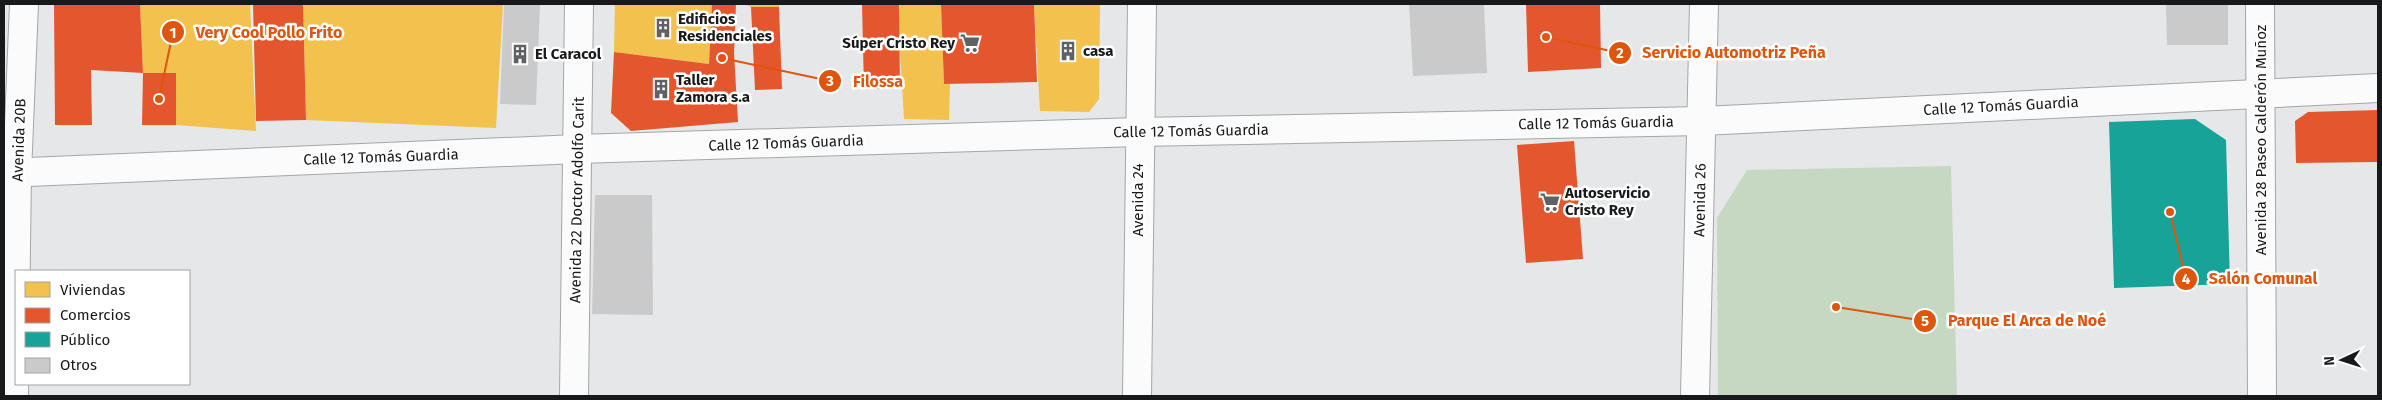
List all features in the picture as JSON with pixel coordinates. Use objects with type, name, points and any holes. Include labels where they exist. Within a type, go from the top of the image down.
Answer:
[{"type":"street","name":"Avenida 20B","points":[[14,396],[10,173],[24,4]]},
{"type":"street","name":"Avenida 22 Doctor Adolfo Carit","points":[[574,396],[579,4]]},
{"type":"street","name":"Avenida 24","points":[[1137,396],[1142,4]]},
{"type":"street","name":"Avenida 26","points":[[1695,396],[1704,4]]},
{"type":"street","name":"Avenida 28 Paseo Calderón Muñoz","points":[[2260,4],[2262,396]]},
{"type":"street","name":"Calle 12 Tomás Guardia","points":[[10,173],[578,149],[1139,132],[1702,121],[2261,92],[2378,88]]},
{"type":"green space","points":[[1951,166],[1957,396],[1718,396],[1717,218],[1747,170]]},
{"type":"building: Viviendas","points":[[140,4],[250,4],[256,131],[176,125],[176,73],[143,73]]},
{"type":"building: Viviendas","points":[[303,4],[503,4],[496,128],[306,120]]},
{"type":"building: Viviendas","name":"Edificios Residenciales","points":[[615,4],[712,4],[709,64],[614,52]]},
{"type":"building: Viviendas","name":"Edificios Residenciales","points":[[743,4],[779,4],[779,7],[751,7]]},
{"type":"building: Viviendas","points":[[900,4],[941,4],[944,84],[950,84],[949,120],[904,119],[899,35]]},
{"type":"building: Viviendas","name":"casa","points":[[1034,4],[1100,4],[1099,99],[1089,112],[1040,111]]},
{"type":"building: Comercios","points":[[54,4],[140,4],[143,73],[91,70],[92,125],[55,125]]},
{"type":"building: Comercios","points":[[253,4],[303,4],[306,120],[256,121]]},
{"type":"building: Comercios","name":"Taller Zamora s.a","points":[[712,4],[736,4],[734,53],[738,122],[631,131],[611,113],[614,52],[709,64]]},
{"type":"building: Comercios","points":[[862,4],[899,4],[900,88],[864,89]]},
{"type":"building: Comercios","points":[[941,4],[1034,4],[1037,82],[944,84]]},
{"type":"building: Comercios","points":[[1526,4],[1600,4],[1601,68],[1528,72]]},
{"type":"building: Comercios","points":[[751,7],[779,7],[782,89],[755,90]]},
{"type":"building: Comercios","points":[[143,73],[176,73],[176,125],[142,125]]},
{"type":"building: Comercios","points":[[2378,110],[2378,162],[2296,163],[2295,121],[2308,112]]},
{"type":"building: Comercios","name":"Autoservicio Cristo Rey","points":[[1574,141],[1583,259],[1526,263],[1517,145]]},
{"type":"building: Público","points":[[2195,119],[2226,140],[2230,284],[2114,288],[2109,122]]},
{"type":"building: Otros","name":"El Caracol","points":[[504,4],[540,4],[536,105],[500,104]]},
{"type":"building: Otros","points":[[1409,4],[1484,4],[1487,73],[1413,76]]},
{"type":"building: Otros","points":[[2166,4],[2228,4],[2228,45],[2167,45]]},
{"type":"building: Otros","points":[[595,195],[652,195],[653,315],[592,314]]},
{"type":"place","name":"Edificios Residenciales","points":[[663,28]]},
{"type":"place","name":"Servicio Automotriz Peña","points":[[1546,37]]},
{"type":"place","name":"Súper Cristo Rey","points":[[970,43]]},
{"type":"place","name":"casa","points":[[1068,51]]},
{"type":"place","name":"El Caracol","points":[[520,54]]},
{"type":"place","name":"Filossa","points":[[722,58]]},
{"type":"place","name":"Taller Zamora s.a","points":[[661,89]]},
{"type":"place","name":"Very Cool Pollo Frito","points":[[159,99]]},
{"type":"place","name":"Autoservicio Cristo Rey","points":[[1550,202]]},
{"type":"place","name":"Salón Comunal","points":[[2170,212]]},
{"type":"place","name":"Parque El Arca de Noé","points":[[1836,307]]}]
